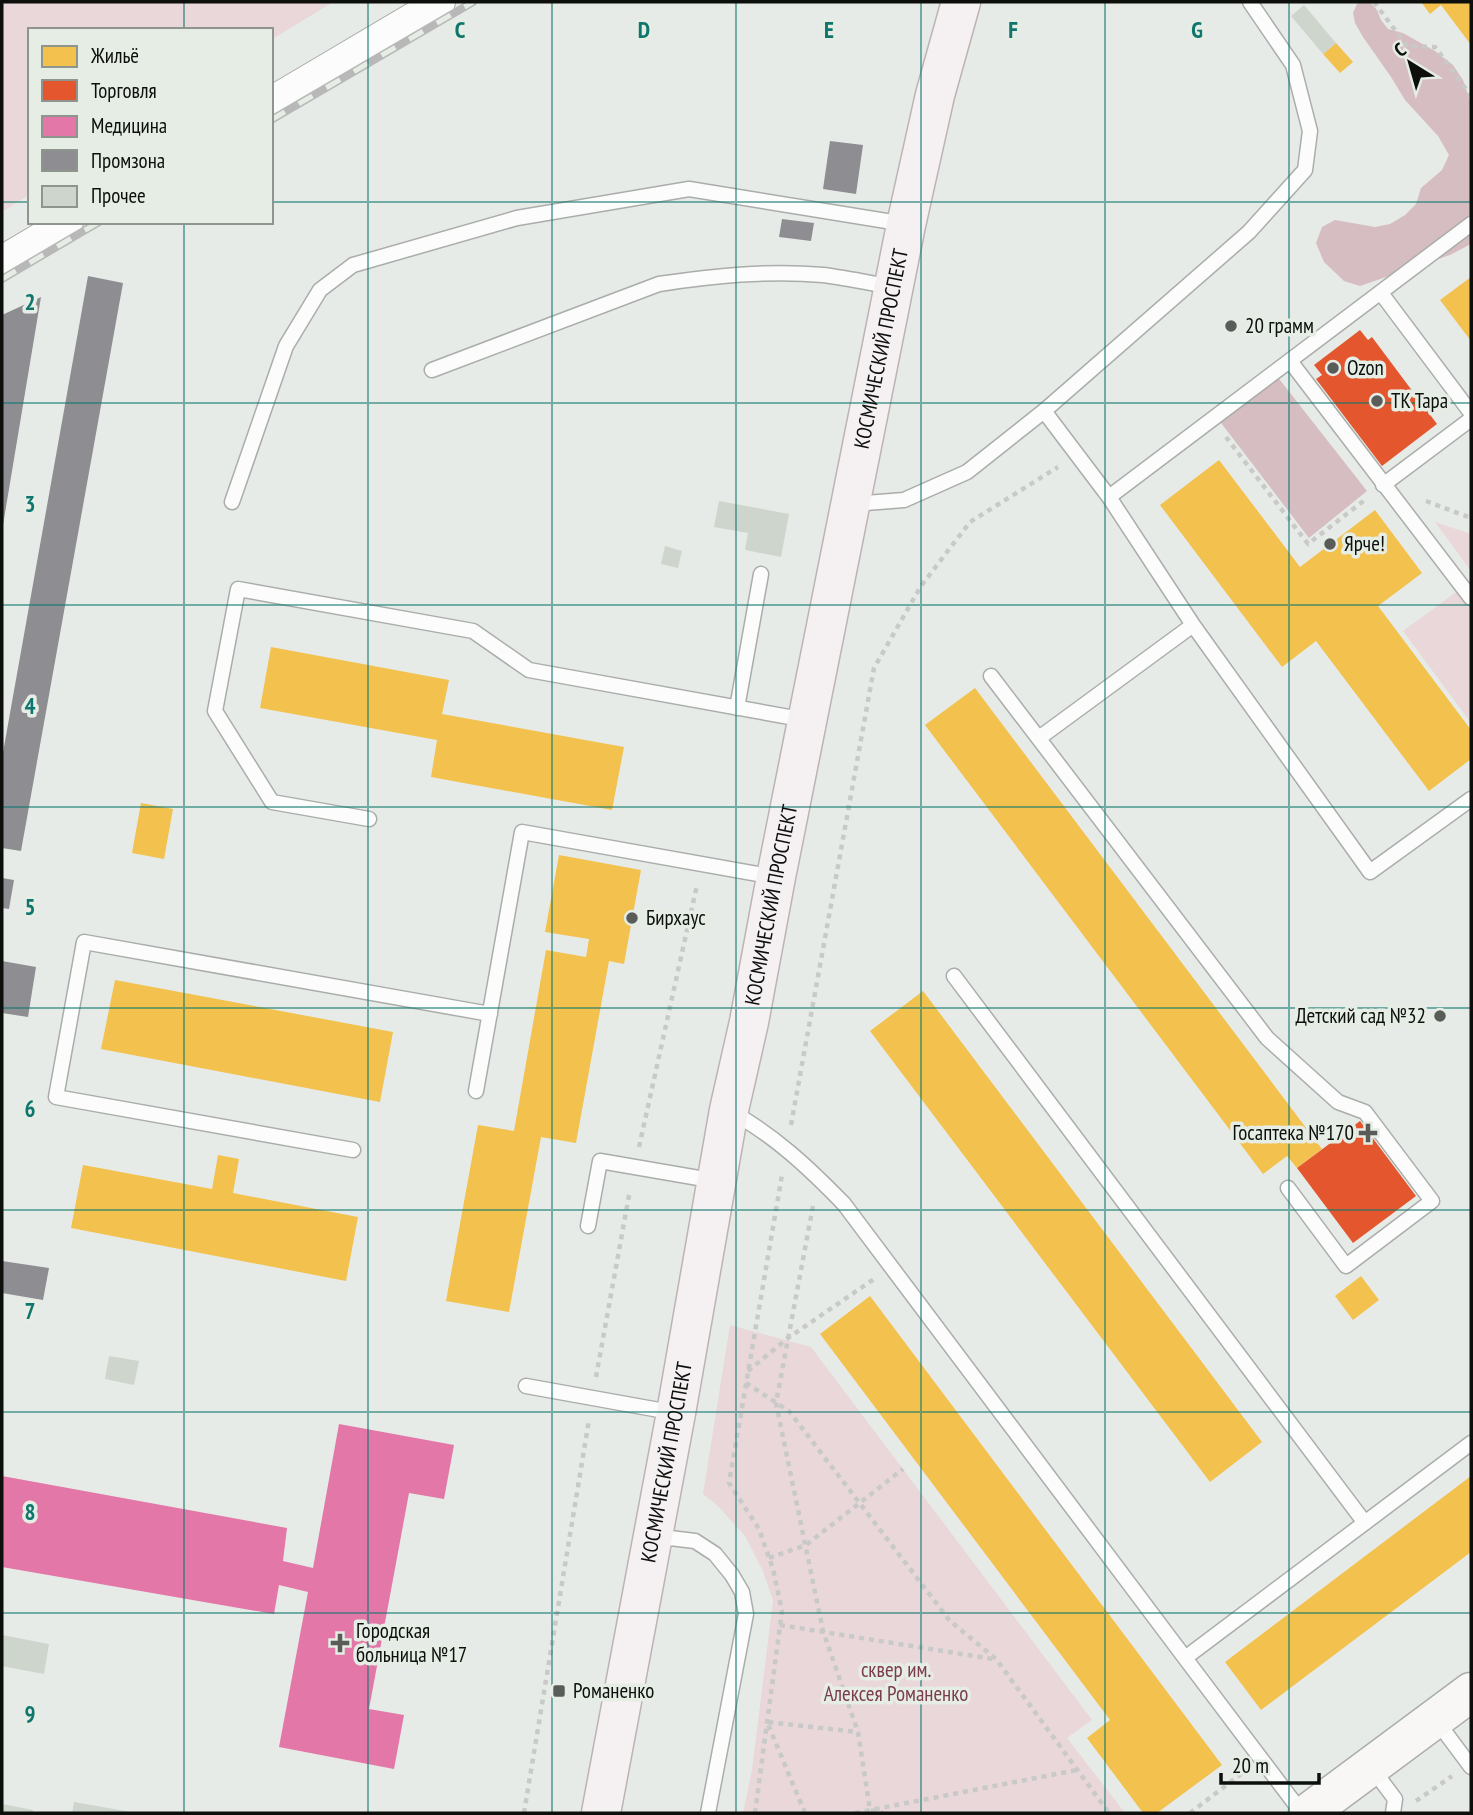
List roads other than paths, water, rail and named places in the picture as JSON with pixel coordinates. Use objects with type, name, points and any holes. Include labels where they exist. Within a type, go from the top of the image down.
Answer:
[{"type":"main road","name":"КОСМИЧЕСКИЙ ПРОСПЕКТ","points":[[601,1813],[676,1413],[729,1110],[749,1022],[906,225],[935,95],[961,2]]},
{"type":"main road","points":[[1308,1813],[1471,1692]]},
{"type":"street","points":[[273,101],[440,2]]},
{"type":"street","points":[[2,261],[65,224]]},
{"type":"lane","points":[[852,504],[904,500],[967,472],[1044,411],[1249,232],[1305,170],[1310,131],[1293,65],[1250,2]]},
{"type":"lane","points":[[232,502],[286,346],[320,290],[353,265],[517,218],[688,189],[906,225]]},
{"type":"lane","points":[[1109,497],[1471,224]]},
{"type":"lane","points":[[432,370],[659,284],[747,273],[822,275],[894,287]]},
{"type":"lane","points":[[1381,293],[1471,413]]},
{"type":"lane","points":[[1290,361],[1471,598]]},
{"type":"lane","points":[[1044,411],[1109,497],[1193,625],[1370,872],[1471,799]]},
{"type":"lane","points":[[1383,485],[1471,419]]},
{"type":"lane","points":[[737,708],[761,574]]},
{"type":"lane","points":[[369,819],[272,802],[215,712],[238,589],[473,631],[528,670],[808,721]]},
{"type":"lane","points":[[1040,738],[1193,625]]},
{"type":"lane","points":[[991,676],[1267,1038],[1338,1102],[1366,1112],[1432,1201],[1346,1266],[1288,1188]]},
{"type":"lane","points":[[476,1091],[522,832],[776,877]]},
{"type":"lane","points":[[353,1150],[56,1097],[84,942],[490,1014]]},
{"type":"lane","points":[[954,976],[1365,1522]]},
{"type":"lane","points":[[729,1110],[755,1125],[786,1149],[844,1204],[1302,1813]]},
{"type":"lane","points":[[588,1226],[600,1161],[716,1181]]},
{"type":"lane","points":[[526,1386],[676,1413]]},
{"type":"lane","points":[[1185,1658],[1471,1443]]},
{"type":"lane","points":[[653,1536],[695,1541],[715,1554],[742,1592],[746,1614],[708,1813]]},
{"type":"lane","points":[[1435,1719],[1470,1766]]},
{"type":"lane","points":[[1371,1766],[1395,1799],[1393,1813]]},
{"type":"railway","points":[[273,119],[473,2]]},
{"type":"railway","points":[[2,279],[96,224]]},
{"type":"place","name":"20 грамм","points":[[1231,326]]},
{"type":"place","name":"Ozon","points":[[1333,368]]},
{"type":"place","name":"ТК Тара","points":[[1377,401]]},
{"type":"place","name":"Ярче!","points":[[1330,544]]},
{"type":"place","name":"Бирхаус","points":[[632,918]]},
{"type":"place","name":"Детский сад №32","points":[[1440,1016]]},
{"type":"place","name":"Госаптека №170","points":[[1368,1133]]},
{"type":"place","name":"Городская больница №17","points":[[340,1643]]},
{"type":"place","name":"Романенко","points":[[559,1691]]},
{"type":"park label","name":"сквер им. Алексея Романенко","points":[[896,1682]]}]
